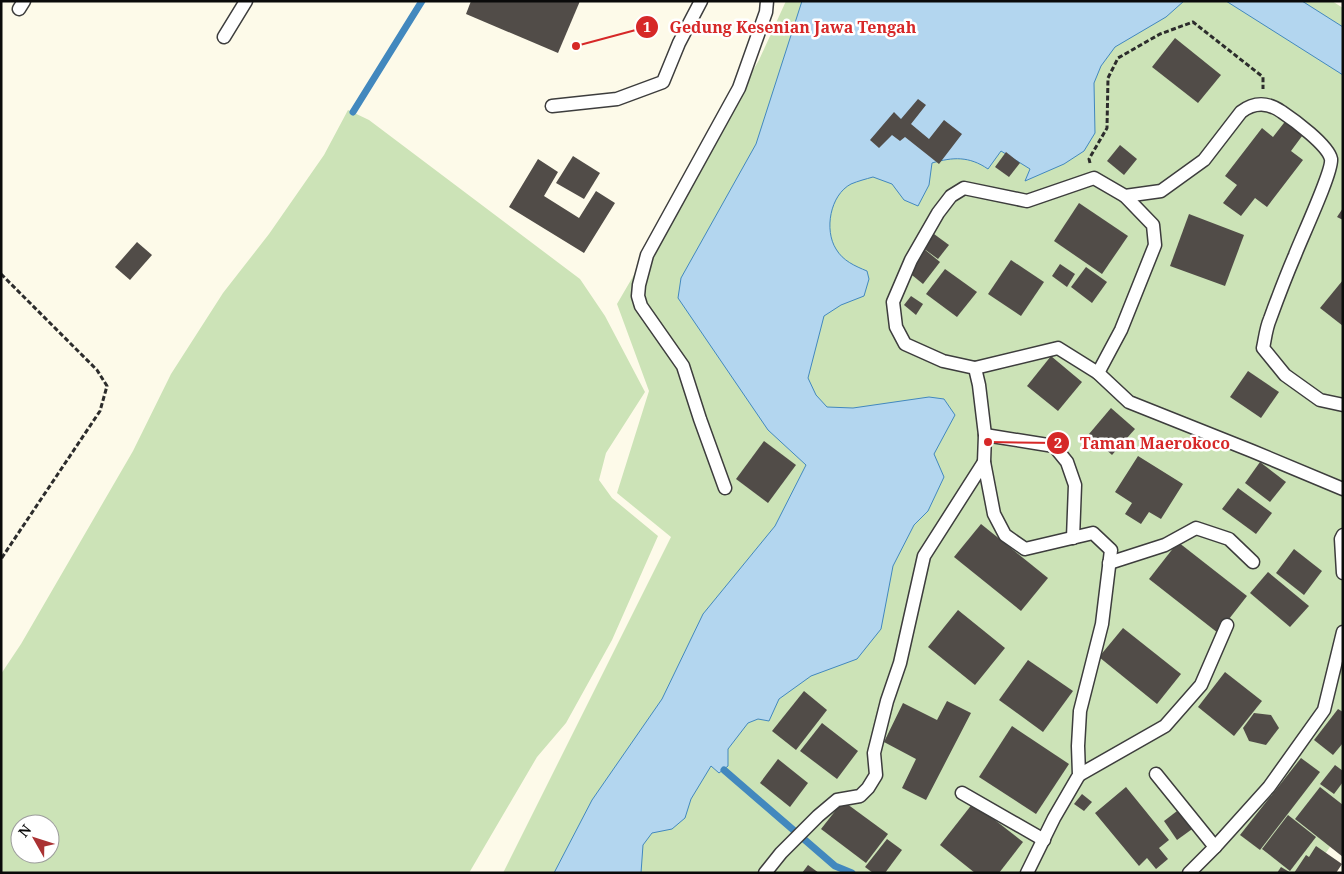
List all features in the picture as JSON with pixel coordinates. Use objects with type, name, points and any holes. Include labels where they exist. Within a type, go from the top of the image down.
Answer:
[{"type":"lane","points":[[224,36],[246,1]]},
{"type":"lane","points":[[552,106],[617,99],[663,82],[679,43],[701,1]]},
{"type":"lane","points":[[725,488],[683,366],[641,306],[638,296],[647,255],[739,88],[766,12],[767,1]]},
{"type":"lane","points":[[1125,196],[1161,191],[1204,160],[1241,112],[1252,104],[1264,104],[1277,108],[1300,124],[1327,152],[1331,162],[1268,322],[1263,348],[1285,375],[1320,400],[1343,405]]},
{"type":"lane","points":[[1098,373],[1121,330],[1155,245],[1153,225],[1125,196],[1094,178],[1027,202],[964,188],[951,196],[938,212],[911,260],[893,302],[896,328],[905,344],[942,361],[975,368],[1058,348],[1098,373],[1129,402],[1343,489]]},
{"type":"lane","points":[[975,368],[985,435],[984,462],[994,514],[1005,534],[1025,549],[1093,533],[1111,550],[1102,624],[1080,710],[1079,775],[1027,873]]},
{"type":"lane","points":[[985,435],[1054,446],[1067,462],[1075,485],[1073,538]]},
{"type":"lane","points":[[765,873],[781,853],[818,816],[837,800],[860,796],[868,788],[876,775],[874,753],[887,701],[900,663],[924,556],[984,462]]},
{"type":"lane","points":[[1109,563],[1166,545],[1196,528],[1229,539],[1253,562]]},
{"type":"lane","points":[[1343,534],[1341,539],[1343,573]]},
{"type":"lane","points":[[1079,775],[1165,726],[1201,685],[1227,625]]},
{"type":"lane","points":[[1189,873],[1270,787],[1324,710],[1343,632]]},
{"type":"lane","points":[[1156,774],[1215,847]]},
{"type":"lane","points":[[962,793],[1044,840]]},
{"type":"path","points":[[1094,178],[1089,159],[1107,128],[1108,78],[1118,58],[1160,34],[1193,22],[1263,77],[1264,104]]},
{"type":"path","points":[[1,274],[97,370],[106,386],[100,411],[1,560]]},
{"type":"green space","points":[[786,1],[1332,1],[1343,8],[1343,828],[1312,873],[503,873],[671,537],[617,493],[649,391],[617,304],[759,60]]},
{"type":"green space","points":[[348,110],[369,120],[580,279],[605,316],[645,392],[606,453],[599,480],[612,498],[658,536],[612,640],[566,723],[537,757],[469,873],[1,873],[1,674],[21,644],[133,451],[171,374],[223,293],[269,234],[324,155]]},
{"type":"water","points":[[802,1],[1184,1],[1166,17],[1115,47],[1101,66],[1094,83],[1095,133],[1084,151],[1064,164],[1025,181],[1030,169],[1001,151],[988,169],[974,162],[961,159],[932,163],[929,185],[918,206],[904,200],[892,184],[873,177],[851,184],[838,196],[831,214],[830,232],[832,241],[836,249],[846,260],[867,271],[869,279],[864,296],[841,305],[824,316],[808,378],[816,395],[827,407],[853,408],[929,397],[944,399],[955,415],[934,454],[944,477],[928,511],[914,525],[893,566],[881,629],[857,659],[811,676],[779,699],[769,721],[758,719],[748,723],[728,749],[728,766],[719,773],[711,766],[691,799],[685,818],[672,829],[652,833],[643,845],[641,873],[554,873],[592,800],[662,699],[703,614],[775,526],[806,465],[768,430],[678,298],[681,278],[756,144]]},
{"type":"water","points":[[1226,1],[1302,1],[1343,27],[1343,75]]},
{"type":"building","points":[[471,1],[580,1],[558,53],[466,14]]},
{"type":"building","points":[[1175,38],[1221,75],[1198,103],[1152,67]]},
{"type":"building","points":[[918,99],[926,105],[911,124],[929,139],[944,120],[962,134],[939,164],[905,137],[900,141],[892,135],[879,148],[870,140],[894,112],[901,119]]},
{"type":"building","points":[[1287,119],[1305,132],[1291,151],[1303,160],[1267,207],[1255,198],[1241,216],[1223,203],[1237,185],[1225,176],[1262,128],[1273,137]]},
{"type":"building","points":[[1120,145],[1137,159],[1124,175],[1107,161]]},
{"type":"building","points":[[1006,152],[1020,163],[1009,177],[995,167]]},
{"type":"building","points":[[573,156],[600,173],[584,199],[556,183]]},
{"type":"building","points":[[538,159],[558,172],[544,196],[579,218],[596,191],[615,203],[584,253],[509,207]]},
{"type":"building","points":[[1079,203],[1128,236],[1102,274],[1054,241]]},
{"type":"building","points":[[1343,208],[1343,220],[1337,217]]},
{"type":"building","points":[[1189,214],[1244,235],[1225,286],[1170,266]]},
{"type":"building","points":[[934,234],[949,245],[938,259],[923,248]]},
{"type":"building","points":[[137,242],[152,255],[130,280],[115,267]]},
{"type":"building","points":[[924,249],[940,262],[923,284],[907,271]]},
{"type":"building","points":[[1011,260],[1044,282],[1021,316],[988,294]]},
{"type":"building","points":[[1060,264],[1075,274],[1067,287],[1052,276]]},
{"type":"building","points":[[1086,267],[1107,282],[1092,303],[1071,287]]},
{"type":"building","points":[[945,269],[977,292],[957,317],[926,294]]},
{"type":"building","points":[[1343,280],[1343,326],[1320,308]]},
{"type":"building","points":[[911,296],[923,304],[916,315],[904,305]]},
{"type":"building","points":[[1051,356],[1082,382],[1058,411],[1027,386]]},
{"type":"building","points":[[1248,371],[1279,392],[1261,418],[1230,397]]},
{"type":"building","points":[[1111,408],[1135,429],[1112,455],[1089,434]]},
{"type":"building","points":[[764,441],[796,465],[768,503],[736,479]]},
{"type":"building","points":[[1138,456],[1183,484],[1161,519],[1149,512],[1141,524],[1125,514],[1132,503],[1115,492]]},
{"type":"building","points":[[1260,462],[1286,482],[1270,502],[1245,483]]},
{"type":"building","points":[[1238,488],[1272,513],[1256,534],[1222,509]]},
{"type":"building","points":[[981,524],[1048,578],[1021,611],[954,557]]},
{"type":"building","points":[[1178,542],[1247,596],[1218,633],[1149,579]]},
{"type":"building","points":[[1294,549],[1322,571],[1304,595],[1276,573]]},
{"type":"building","points":[[1268,572],[1309,606],[1290,627],[1250,593]]},
{"type":"building","points":[[958,610],[1005,648],[975,685],[928,647]]},
{"type":"building","points":[[1123,628],[1181,674],[1157,704],[1099,657]]},
{"type":"building","points":[[1028,660],[1073,691],[1043,732],[999,700]]},
{"type":"building","points":[[1225,672],[1262,701],[1234,736],[1198,707]]},
{"type":"building","points":[[804,691],[827,710],[796,750],[772,731]]},
{"type":"building","points":[[947,701],[971,713],[926,800],[902,788],[916,759],[884,742],[903,703],[937,720]]},
{"type":"building","points":[[1338,709],[1343,712],[1343,743],[1333,755],[1314,740]]},
{"type":"building","points":[[1254,713],[1271,715],[1279,728],[1266,745],[1249,741],[1243,728]]},
{"type":"building","points":[[822,723],[858,751],[837,779],[800,751]]},
{"type":"building","points":[[1012,726],[1069,764],[1036,814],[979,777]]},
{"type":"building","points":[[1301,758],[1320,772],[1260,850],[1240,835]]},
{"type":"building","points":[[778,759],[808,783],[790,807],[760,783]]},
{"type":"building","points":[[1335,765],[1343,771],[1343,782],[1334,794],[1320,784]]},
{"type":"building","points":[[1126,787],[1169,840],[1159,848],[1168,859],[1156,869],[1147,858],[1139,866],[1095,813]]},
{"type":"building","points":[[1320,787],[1343,805],[1343,857],[1295,819]]},
{"type":"building","points":[[1082,794],[1092,802],[1084,811],[1074,804]]},
{"type":"building","points":[[843,801],[888,834],[866,863],[821,829]]},
{"type":"building","points":[[973,803],[1023,842],[999,873],[975,873],[940,845]]},
{"type":"building","points":[[1181,808],[1195,827],[1177,840],[1164,821]]},
{"type":"building","points":[[1288,815],[1316,837],[1290,871],[1262,849]]},
{"type":"building","points":[[887,839],[902,850],[885,873],[873,873],[865,867]]},
{"type":"building","points":[[1316,846],[1342,864],[1336,873],[1294,873],[1306,855],[1309,857]]},
{"type":"building","points":[[808,865],[819,873],[802,873]]},
{"type":"building","points":[[1281,867],[1291,873],[1277,873]]},
{"type":"waterway","points":[[353,112],[422,1]]},
{"type":"waterway","points":[[724,770],[835,866],[852,873]]},
{"type":"place","name":"Gedung Kesenian Jawa Tengah","points":[[576,46]]},
{"type":"place","name":"Taman Maerokoco","points":[[988,442]]}]
